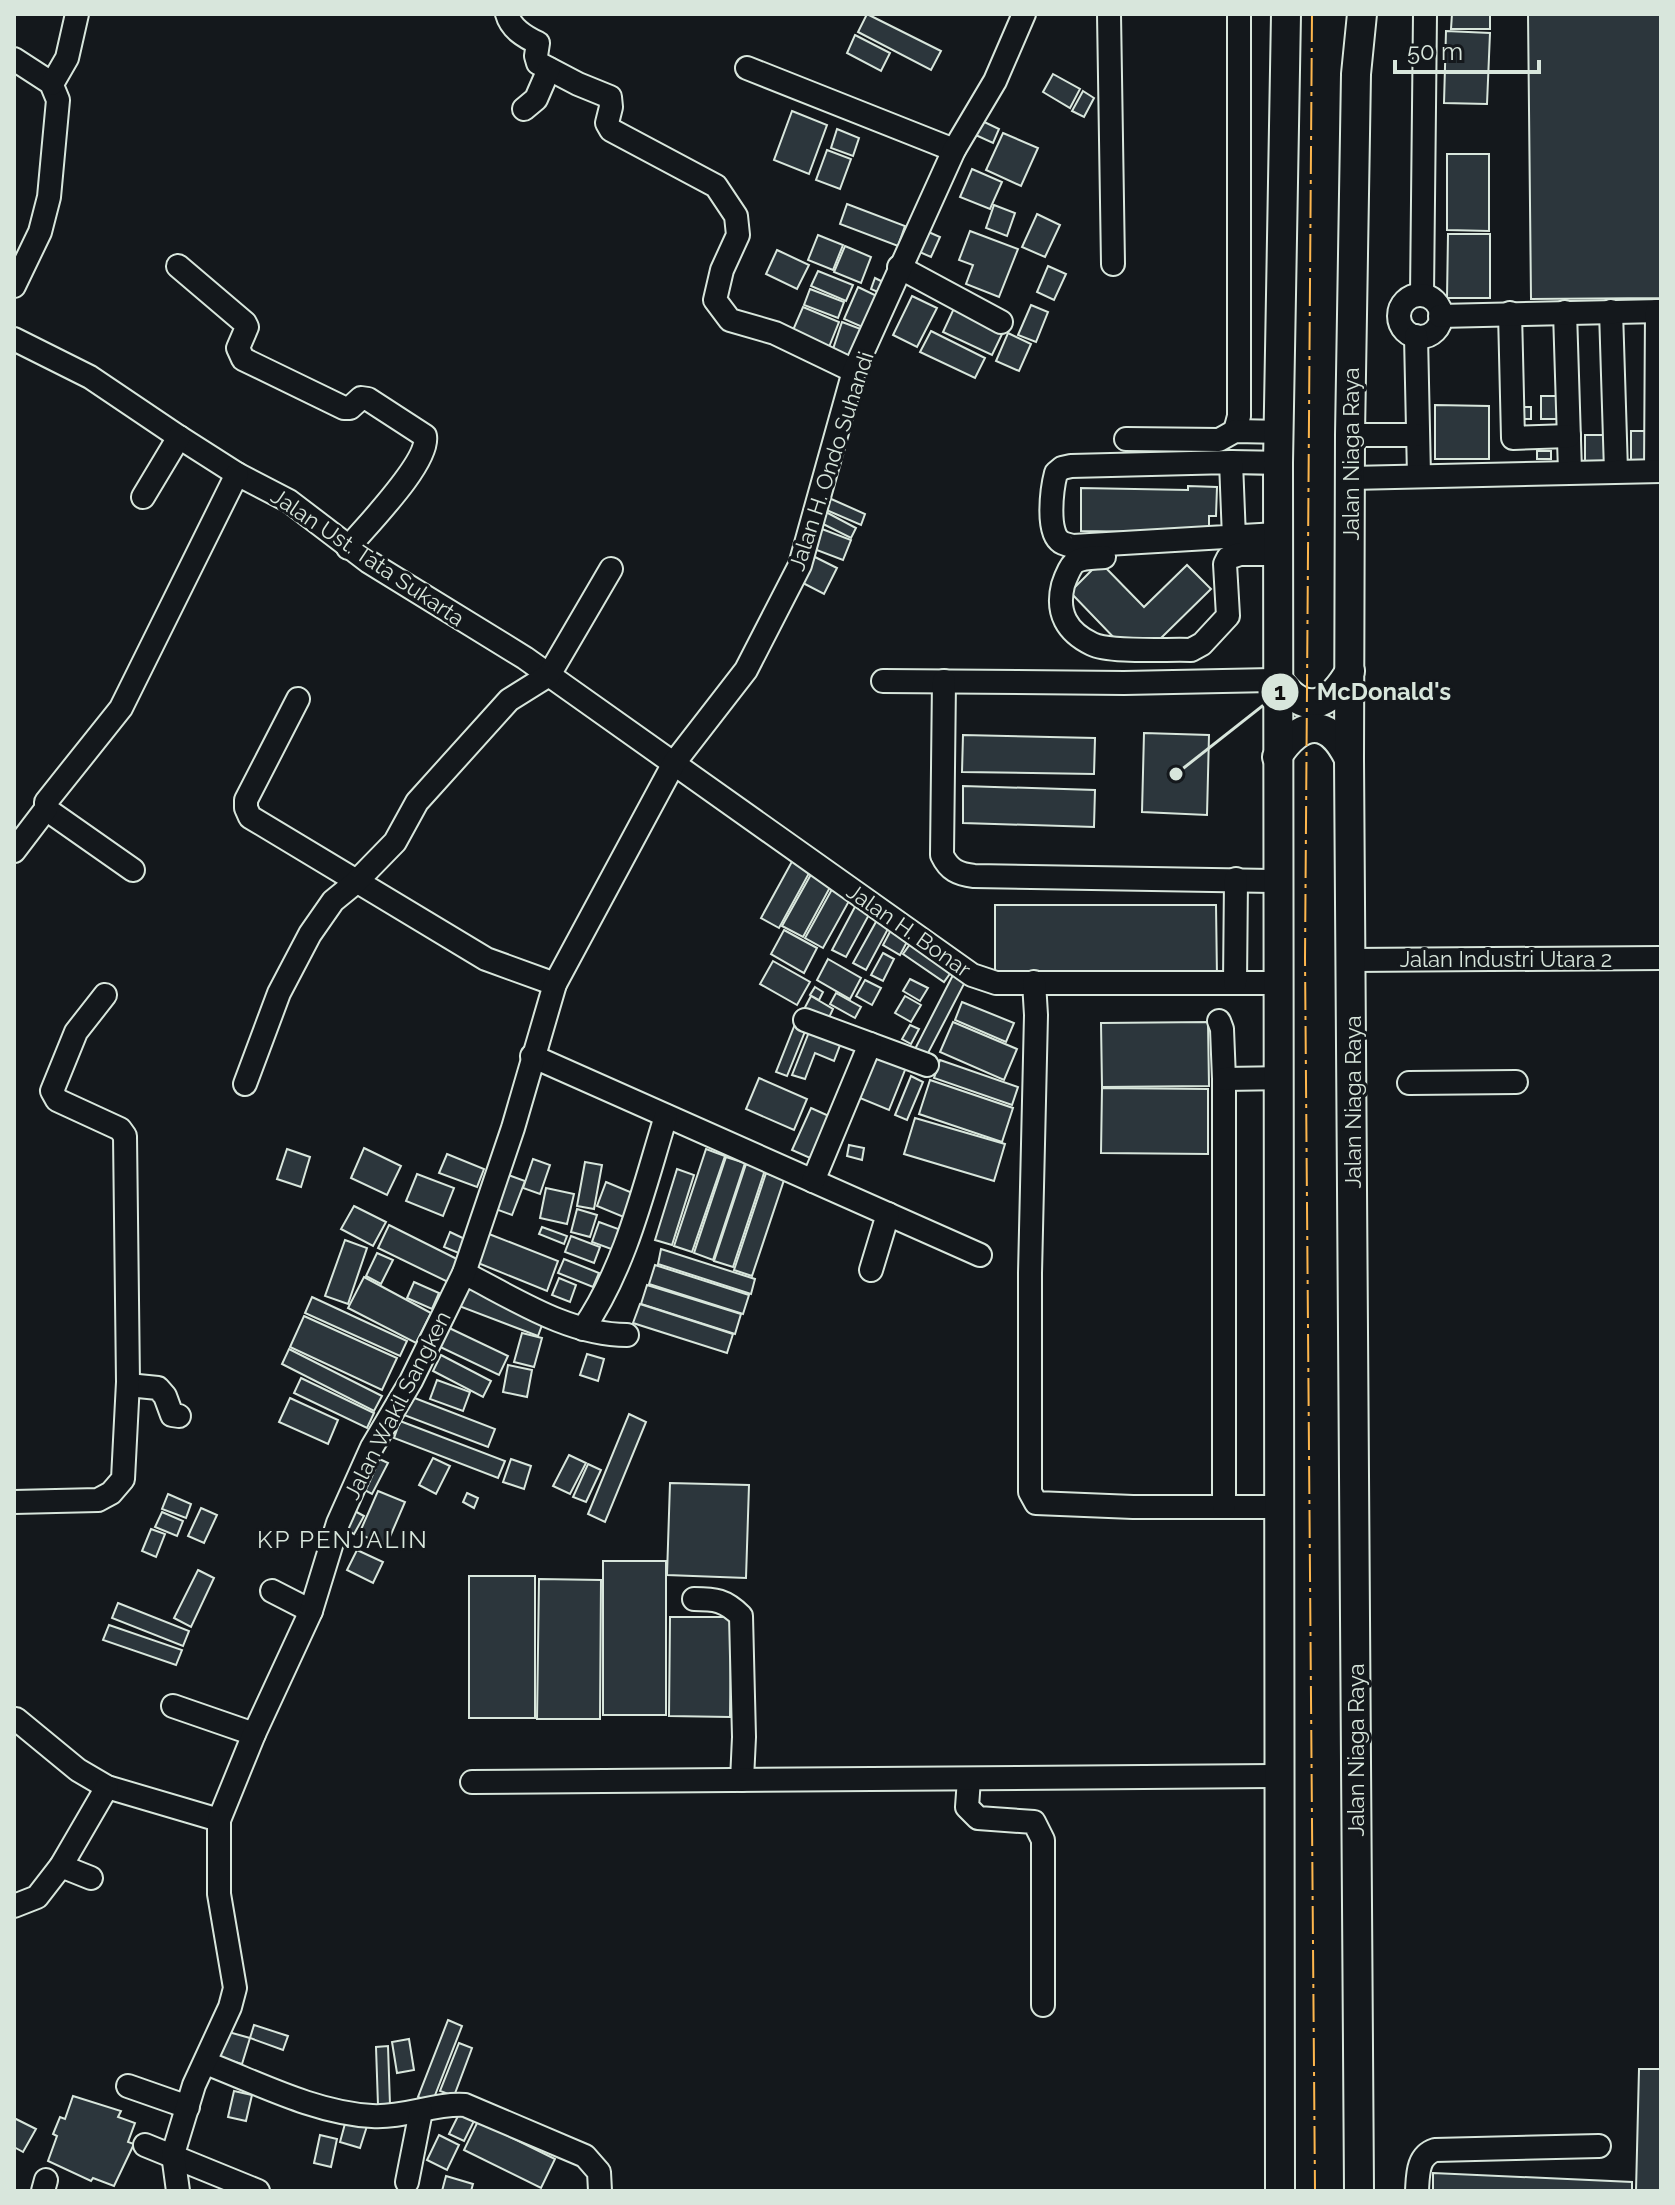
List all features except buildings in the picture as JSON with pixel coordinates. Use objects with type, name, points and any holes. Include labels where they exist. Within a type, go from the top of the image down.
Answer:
[{"type":"main road","points":[[1280,2191],[1277,757],[1278,432],[1286,14]]},
{"type":"main road","name":"Jalan Niaga Raya","points":[[1359,2191],[1349,759],[1356,74],[1362,14]]},
{"type":"main road","points":[[1278,680],[1290,696],[1307,703],[1324,701],[1339,690],[1350,671]]},
{"type":"main road","points":[[1277,757],[1289,738],[1305,729],[1324,729],[1339,739],[1349,759]]},
{"type":"street","points":[[52,84],[67,58],[77,14]]},
{"type":"street","points":[[507,14],[509,22],[518,31],[538,43],[537,59],[549,69],[610,97],[607,123],[611,130],[716,186],[736,216],[738,235],[722,270],[715,300],[730,320],[775,333],[854,371]]},
{"type":"street","name":"Jalan H. Ondo Suhandi","points":[[674,763],[746,670],[800,565],[854,371],[954,150],[995,81],[1024,14]]},
{"type":"street","points":[[1109,14],[1113,264]]},
{"type":"street","points":[[1235,431],[1239,416],[1239,14]]},
{"type":"street","points":[[1422,295],[1425,14]]},
{"type":"street","points":[[14,59],[52,84],[58,100],[49,197],[40,232],[14,286]]},
{"type":"street","points":[[747,68],[954,150]]},
{"type":"street","points":[[524,109],[536,99],[549,69]]},
{"type":"street","points":[[178,266],[245,323],[247,327],[238,348],[243,359],[344,408],[350,408],[361,398],[368,399],[425,436],[427,443],[415,467],[348,548]]},
{"type":"street","points":[[899,267],[1001,322]]},
{"type":"street","points":[[1422,295],[1435,302],[1440,316],[1439,323],[1424,337],[1416,336],[1400,323],[1400,309],[1408,298],[1422,295]]},
{"type":"street","points":[[1611,311],[1616,471]]},
{"type":"street","points":[[1351,478],[1658,471],[1659,311],[1440,316]]},
{"type":"street","points":[[1565,312],[1570,472]]},
{"type":"street","points":[[1510,313],[1513,438],[1569,436]]},
{"type":"street","points":[[1416,336],[1419,476]]},
{"type":"street","name":"Jalan Ust. Tata Sukarta","points":[[14,339],[90,377],[237,474],[289,501],[348,548],[549,675],[674,763]]},
{"type":"street","points":[[1126,439],[1219,440],[1235,431],[1278,432]]},
{"type":"street","points":[[1350,435],[1416,435]]},
{"type":"street","points":[[143,497],[179,437]]},
{"type":"street","points":[[1231,462],[1234,538]]},
{"type":"street","points":[[1278,463],[1062,468],[1056,473],[1053,483],[1052,521],[1054,535],[1061,543],[1073,546],[1234,538],[1278,544]]},
{"type":"street","points":[[14,851],[46,809],[46,802],[121,708],[237,474]]},
{"type":"street","points":[[1116,556],[1082,559],[1074,563],[1065,579],[1060,608],[1066,624],[1096,647],[1191,650],[1224,623],[1228,616],[1225,564],[1228,558],[1278,544]]},
{"type":"street","points":[[245,1084],[279,993],[310,934],[333,901],[395,842],[417,802],[509,700],[549,675],[611,569]]},
{"type":"street","points":[[1123,648],[1124,683]]},
{"type":"street","points":[[883,681],[1124,683],[1278,680]]},
{"type":"street","points":[[944,681],[942,855],[947,866],[963,875],[974,876],[1278,881]]},
{"type":"street","points":[[298,699],[246,800],[250,817],[355,883],[486,959],[555,984]]},
{"type":"street","name":"Jalan H. Bonar","points":[[674,763],[972,975],[985,981],[1278,983]]},
{"type":"street","name":"Jalan Wakil Sangken","points":[[173,2154],[194,2085],[206,2063],[235,1988],[219,1894],[219,1820],[254,1734],[311,1611],[338,1523],[372,1447],[411,1381],[464,1273],[513,1128],[555,984],[674,763]]},
{"type":"street","points":[[46,809],[133,870]]},
{"type":"street","points":[[1235,983],[1236,879]]},
{"type":"street","name":"Jalan Industri Utara 2","points":[[1352,960],[1661,958]]},
{"type":"street","points":[[1034,982],[1036,1015],[1030,1273],[1032,1499],[1036,1503],[1133,1507],[1279,1507]]},
{"type":"street","points":[[14,1502],[98,1500],[111,1493],[123,1479],[128,1385],[125,1136],[120,1129],[57,1100],[52,1091],[76,1032],[105,995]]},
{"type":"street","points":[[805,1020],[927,1065]]},
{"type":"street","points":[[1219,1021],[1224,1079],[1224,1506]]},
{"type":"street","points":[[813,1181],[870,1044]]},
{"type":"street","points":[[532,1056],[980,1255]]},
{"type":"street","points":[[1224,1079],[1279,1078]]},
{"type":"street","points":[[1409,1083],[1516,1082]]},
{"type":"street","points":[[583,1329],[608,1286],[666,1116]]},
{"type":"street","points":[[871,1270],[888,1214]]},
{"type":"street","points":[[464,1273],[552,1318],[598,1334],[627,1335]]},
{"type":"street","points":[[128,1385],[158,1388],[165,1396],[172,1415],[179,1416]]},
{"type":"street","points":[[272,1591],[311,1611]]},
{"type":"street","points":[[694,1599],[717,1599],[730,1605],[741,1616],[742,1780]]},
{"type":"street","points":[[173,1706],[254,1734]]},
{"type":"street","points":[[16,1719],[78,1770],[107,1787],[219,1820]]},
{"type":"street","points":[[472,1782],[1280,1776]]},
{"type":"street","points":[[969,1779],[967,1807],[971,1813],[978,1818],[1034,1822],[1043,1840],[1043,2005]]},
{"type":"street","points":[[14,1906],[37,1897],[61,1866],[107,1787]]},
{"type":"street","points":[[61,1866],[91,1878]]},
{"type":"street","points":[[206,2063],[343,2114],[374,2116],[452,2104],[465,2105],[585,2156],[599,2172],[600,2191]]},
{"type":"street","points":[[128,2086],[188,2107]]},
{"type":"street","points":[[407,2182],[421,2111]]},
{"type":"street","points":[[145,2145],[255,2190]]},
{"type":"street","points":[[1417,2191],[1422,2160],[1429,2151],[1599,2146]]},
{"type":"street","points":[[173,2154],[178,2191]]},
{"type":"power","points":[[1312,14],[1305,958],[1315,2191]]},
{"type":"place","name":"McDonald's","points":[[1176,774]]},
{"type":"district","name":"KP PENJALIN","points":[[343,1539]]}]
